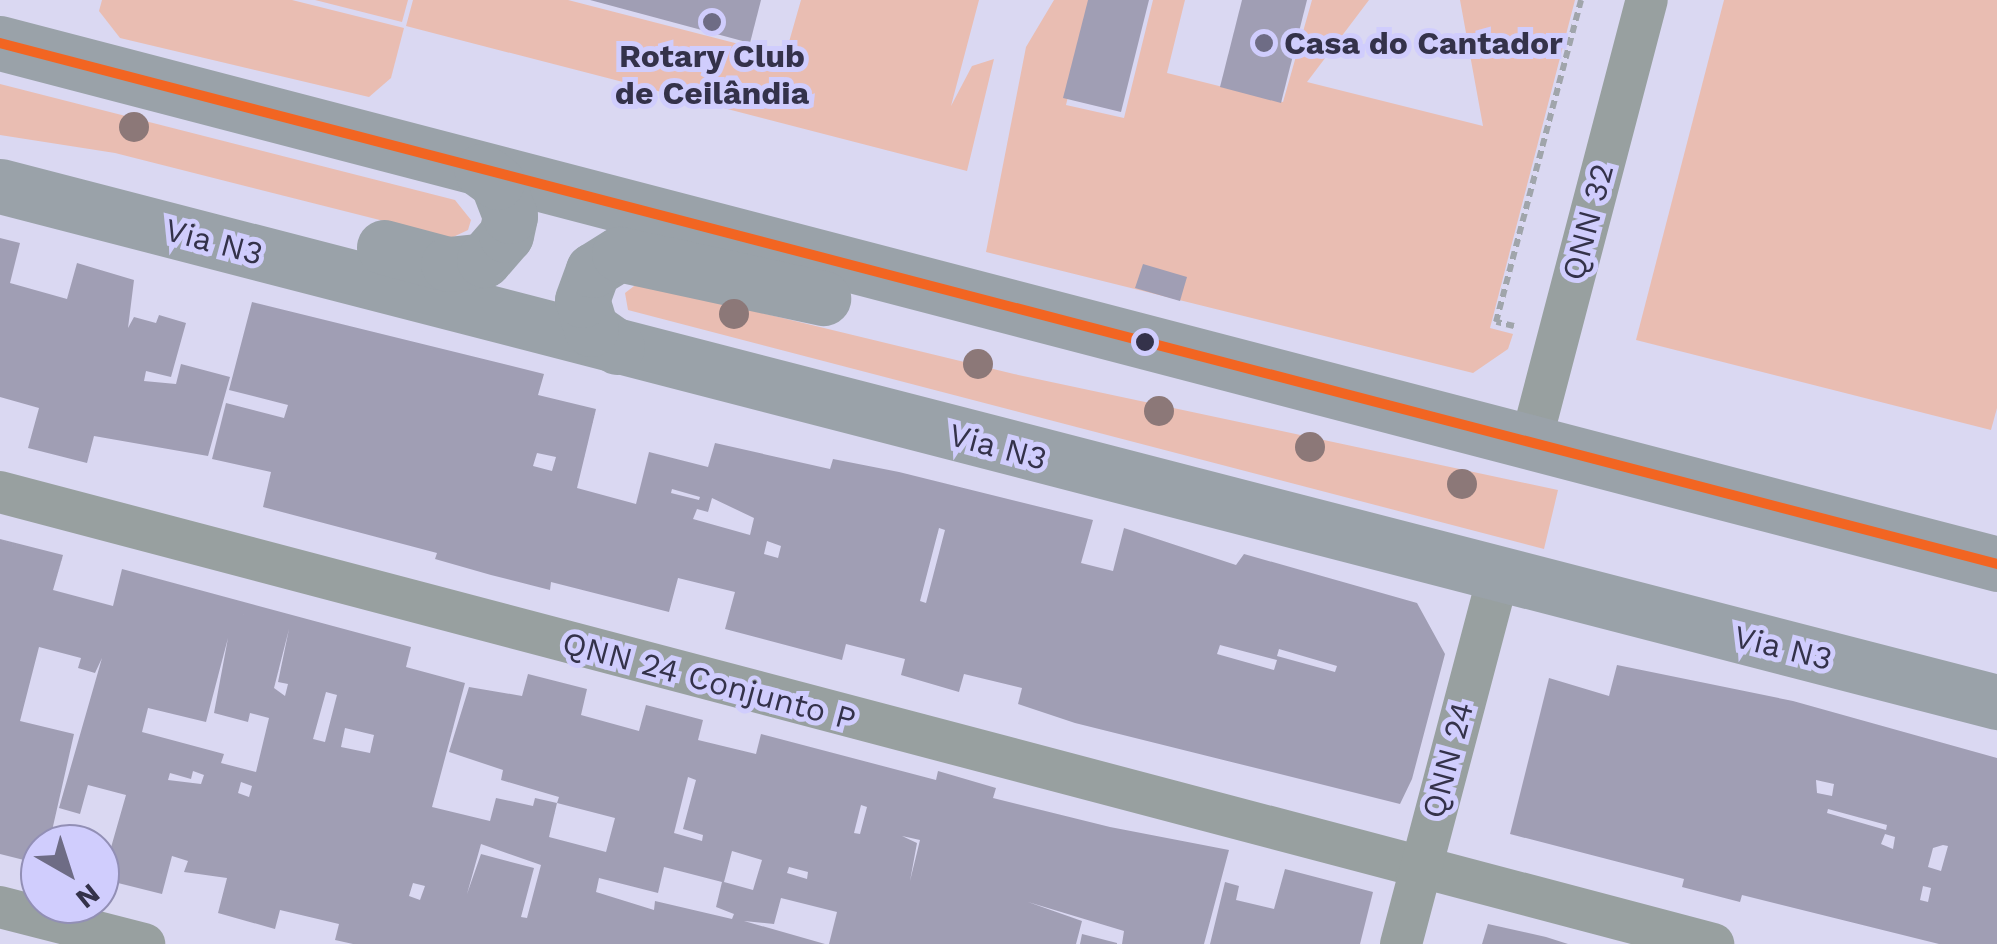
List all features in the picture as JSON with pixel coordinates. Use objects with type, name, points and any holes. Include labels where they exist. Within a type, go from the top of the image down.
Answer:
[{"type":"main road","points":[[0,44],[1997,564]]},
{"type":"main road","points":[[0,168],[123,179],[466,266],[497,249],[510,216],[497,182],[482,171]]},
{"type":"main road","name":"Via N3","points":[[0,186],[1498,577],[1997,702]]},
{"type":"main road","points":[[617,347],[591,330],[582,300],[593,270],[635,253],[966,331],[1186,354]]},
{"type":"street","name":"QNN 32","points":[[1530,444],[1647,0]]},
{"type":"street","name":"QNN 24 Conjunto P","points":[[0,492],[1713,944]]},
{"type":"street","name":"QNN 24","points":[[1401,944],[1498,577]]},
{"type":"street","points":[[0,907],[144,944]]},
{"type":"path","points":[[1528,329],[1496,322],[1581,0]]},
{"type":"shaded area","points":[[102,0],[292,0],[404,28],[391,78],[369,97],[120,38],[99,11]]},
{"type":"shaded area","points":[[315,0],[408,0],[402,22]]},
{"type":"shaded area","points":[[413,0],[568,0],[785,56],[801,0],[979,0],[951,106],[972,66],[994,59],[967,171],[406,26]]},
{"type":"shaded area","points":[[1054,0],[1091,0],[1066,105],[1124,118],[1153,0],[1185,0],[1167,73],[1283,102],[1312,0],[1369,0],[1307,82],[1483,126],[1460,0],[1575,0],[1490,328],[1513,334],[1508,349],[1473,373],[986,252],[1026,47]]},
{"type":"shaded area","points":[[1724,0],[1997,0],[1997,408],[1991,430],[1636,340]]},
{"type":"shaded area","points":[[0,84],[455,200],[471,220],[468,230],[451,238],[115,153],[0,135]]},
{"type":"shaded area","points":[[638,283],[1014,374],[1558,490],[1544,549],[628,310],[625,293]]},
{"type":"building","name":"Rotary Club de Ceilândia","points":[[590,0],[761,0],[750,43]]},
{"type":"building","points":[[1088,0],[1149,0],[1121,112],[1063,98]]},
{"type":"building","name":"Casa do Cantador","points":[[1242,0],[1307,0],[1281,103],[1220,87]]},
{"type":"building","points":[[0,238],[20,243],[10,283],[67,299],[77,263],[134,280],[128,328],[134,317],[156,323],[159,315],[186,323],[171,377],[146,371],[144,381],[176,384],[181,364],[230,377],[208,456],[94,436],[87,463],[28,448],[39,408],[0,397]]},
{"type":"building","points":[[1143,264],[1187,277],[1180,301],[1135,288]]},
{"type":"building","points":[[252,302],[544,374],[538,395],[596,409],[577,488],[636,504],[649,452],[708,467],[715,443],[830,469],[833,459],[899,472],[1093,520],[1081,563],[1113,571],[1124,528],[1236,565],[1244,554],[1417,603],[1445,654],[1412,779],[1400,804],[1075,723],[1018,704],[1022,688],[964,674],[959,692],[901,675],[905,659],[846,644],[842,660],[725,629],[735,592],[678,578],[669,612],[551,582],[550,590],[491,575],[435,559],[437,553],[263,507],[271,472],[212,459],[226,403],[284,418],[288,405],[229,390]],"holes":[[[537,453],[556,457],[552,471],[533,466]],[[672,489],[700,497],[699,500],[671,493]],[[712,498],[754,518],[750,535],[693,519],[697,509],[708,512]],[[939,528],[945,530],[926,603],[920,601]],[[767,541],[781,546],[778,558],[764,554]],[[1220,645],[1277,660],[1274,670],[1217,654]],[[1279,649],[1337,666],[1335,672],[1277,656]]]},
{"type":"building","points":[[0,539],[63,555],[53,590],[113,606],[122,569],[411,647],[406,667],[465,683],[432,807],[490,821],[496,798],[533,806],[535,798],[557,803],[559,797],[501,780],[503,770],[449,752],[469,687],[522,696],[528,674],[587,689],[581,715],[639,731],[646,705],[703,720],[698,740],[756,754],[761,734],[936,780],[938,771],[996,788],[993,798],[1110,827],[1229,850],[1204,944],[1122,944],[1124,931],[1028,902],[1082,921],[1076,944],[829,944],[837,912],[781,898],[774,924],[744,921],[825,944],[353,944],[335,940],[339,924],[280,910],[275,929],[218,913],[227,878],[184,872],[188,861],[172,856],[162,894],[120,884],[118,824],[126,795],[88,785],[80,814],[59,808],[102,658],[95,673],[78,668],[81,658],[39,647],[20,721],[74,734],[54,824],[20,824],[20,859],[0,854]],"holes":[[[289,629],[278,682],[288,684],[285,696],[274,688]],[[228,638],[214,713],[248,722],[250,713],[269,718],[256,772],[221,763],[224,754],[142,732],[148,708],[206,722]],[[326,692],[337,695],[325,742],[313,739]],[[345,728],[374,735],[370,753],[341,747]],[[193,771],[204,775],[201,784],[168,780],[170,773],[191,779]],[[688,777],[696,780],[683,829],[703,835],[702,841],[674,833]],[[241,782],[252,786],[249,797],[238,793]],[[557,803],[615,818],[606,852],[549,837]],[[861,805],[867,807],[860,834],[854,833]],[[902,836],[920,840],[910,881],[917,843]],[[481,844],[541,865],[527,918],[521,917],[534,868],[481,854],[467,894]],[[732,851],[762,860],[753,890],[724,882]],[[664,867],[722,882],[716,907],[734,914],[732,919],[655,901],[654,910],[596,892],[599,878],[658,893]],[[789,867],[808,872],[807,879],[787,873]],[[413,883],[425,886],[420,900],[409,896]]]},
{"type":"building","points":[[1617,665],[1793,701],[1997,758],[1997,944],[1939,944],[1742,895],[1740,902],[1682,887],[1684,879],[1510,834],[1549,678],[1609,696]],"holes":[[[1816,780],[1834,784],[1832,796],[1817,793]],[[1828,809],[1887,825],[1886,830],[1827,813]],[[1885,834],[1895,837],[1893,849],[1881,844]],[[1948,846],[1941,871],[1928,867],[1933,848]],[[1923,886],[1931,888],[1928,902],[1920,900]]]},
{"type":"building","points":[[1285,869],[1373,892],[1360,944],[1210,944],[1225,882],[1239,886],[1236,900],[1274,909]]},
{"type":"building","points":[[1488,924],[1546,937],[1568,944],[1482,944]]},
{"type":"building","points":[[1082,934],[1117,943],[1117,944],[1080,944]]},
{"type":"transit line","points":[[0,43],[1997,564]]},
{"type":"place","name":"Rotary Club de Ceilândia","points":[[712,22]]},
{"type":"place","name":"Casa do Cantador","points":[[1264,43]]}]
